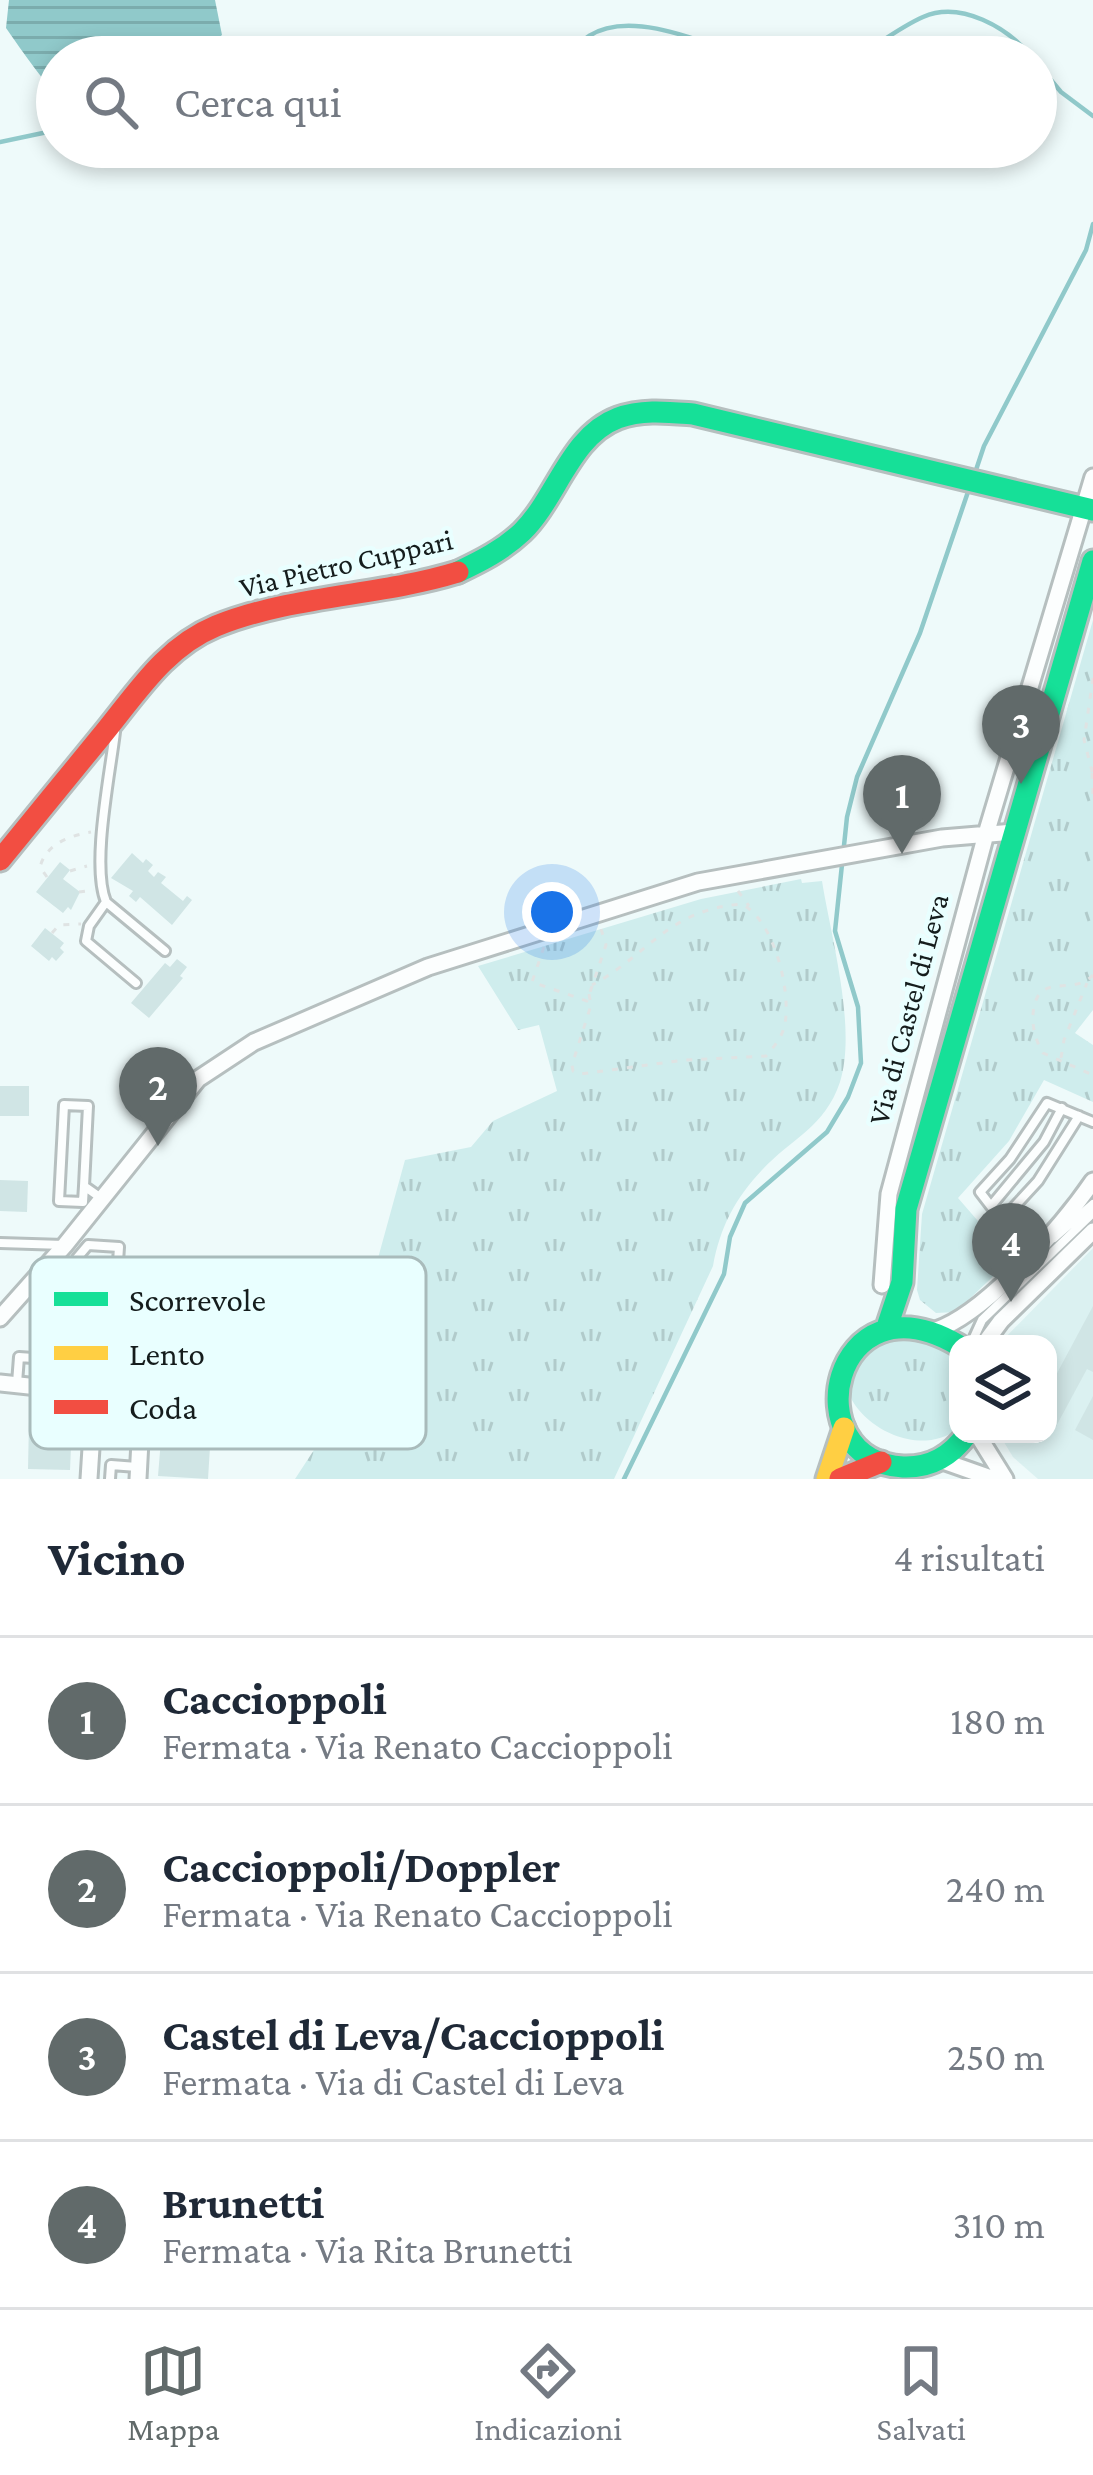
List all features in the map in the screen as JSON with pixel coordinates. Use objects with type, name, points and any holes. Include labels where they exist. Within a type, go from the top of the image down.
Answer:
[{"type":"street","name":"Via Pietro Cuppari","points":[[0,860],[176,647],[205,630],[449,574],[493,554],[538,512],[590,435],[622,412],[693,413],[1088,509]]},
{"type":"street","name":"Via di Castel di Leva","points":[[892,1284],[889,1194],[986,834],[1088,509],[1093,477]]},
{"type":"street","name":"Via di Castel di Leva","points":[[887,1327],[906,1209],[1093,561]]},
{"type":"street","points":[[66,1257],[102,1199],[198,1079],[254,1042],[411,974],[698,882],[870,850],[1014,832]]},
{"type":"street","points":[[961,1443],[940,1460],[910,1468],[880,1462],[853,1442],[844,1428],[838,1411],[839,1376],[857,1346],[887,1327],[931,1328],[970,1312],[1043,1243],[1093,1181]]},
{"type":"street","points":[[991,1335],[1093,1231]]},
{"type":"street","points":[[892,1284],[931,1328],[949,1339]]},
{"type":"street","points":[[0,1318],[30,1290]]},
{"type":"street","points":[[827,1479],[844,1428]]},
{"type":"street","points":[[979,1443],[1005,1479]]},
{"type":"street","points":[[89,1479],[91,1449]]},
{"type":"street","points":[[940,1460],[994,1479]]},
{"type":"street","points":[[840,1479],[880,1462]]},
{"type":"lane","points":[[116,718],[101,887],[106,902],[165,951]]},
{"type":"lane","points":[[106,902],[89,926],[86,941],[136,983]]},
{"type":"lane","points":[[1029,1256],[980,1192],[1010,1159],[1047,1102],[1093,1122]]},
{"type":"lane","points":[[64,1105],[88,1106],[84,1186],[83,1202],[59,1201],[64,1105]]},
{"type":"lane","points":[[991,1206],[1045,1142],[1062,1108]]},
{"type":"lane","points":[[1003,1220],[1037,1181],[1079,1116]]},
{"type":"lane","points":[[84,1186],[102,1199]]},
{"type":"lane","points":[[1043,1243],[1093,1208]]},
{"type":"lane","points":[[975,1335],[982,1320],[1093,1208]]},
{"type":"lane","points":[[0,1243],[71,1252],[88,1244],[119,1246],[118,1257]]},
{"type":"lane","points":[[71,1252],[71,1257]]},
{"type":"lane","points":[[8,1384],[19,1357],[30,1358]]},
{"type":"lane","points":[[110,1479],[111,1465],[138,1473]]},
{"type":"path","points":[[1093,678],[1084,730],[1093,796]]},
{"type":"path","points":[[47,877],[40,867],[49,849],[76,835],[104,833]]},
{"type":"path","points":[[70,871],[101,868]]},
{"type":"path","points":[[79,892],[101,887]]},
{"type":"path","points":[[589,994],[592,1005],[578,1040],[573,1071],[581,1074],[685,1060],[766,1056],[780,1041],[786,1020],[783,977],[776,949],[738,892]]},
{"type":"path","points":[[592,985],[624,968],[649,940],[679,920],[727,905],[750,908]]},
{"type":"path","points":[[52,933],[59,925],[89,926]]},
{"type":"path","points":[[544,946],[532,982],[587,1001],[605,945],[601,929]]},
{"type":"path","points":[[1061,1059],[1064,1040],[1093,974]]},
{"type":"path","points":[[1088,981],[1038,994],[1032,1017],[1037,1044],[1049,1056],[1093,1076]]},
{"type":"shaded area","points":[[1093,1248],[1093,1479],[1038,1479],[1004,1443],[1057,1443],[1057,1335],[1008,1335]]},
{"type":"green space","points":[[1093,620],[1093,1010],[1075,1033],[1093,1045],[1093,1102],[1044,1080],[1009,1141],[958,1198],[1011,1259],[956,1312],[936,1313],[920,1300],[917,1290],[922,1214]]},
{"type":"green space","points":[[801,879],[802,883],[822,881],[844,1009],[844,1060],[840,1082],[826,1110],[762,1170],[736,1203],[713,1266],[614,1479],[295,1479],[315,1449],[426,1449],[426,1257],[378,1257],[405,1160],[471,1147],[493,1121],[557,1091],[539,1025],[518,1030],[478,966],[701,899]]},
{"type":"green space","points":[[909,1335],[929,1338],[949,1355],[949,1433],[931,1440],[902,1438],[876,1426],[857,1407],[846,1385],[849,1364],[869,1346]]},
{"type":"water","points":[[9,0],[215,0],[222,35],[36,36],[36,69],[6,28]]},
{"type":"building","points":[[132,853],[153,865],[148,871],[154,877],[158,872],[166,877],[161,883],[183,901],[187,896],[192,900],[172,925],[140,897],[136,902],[129,896],[133,891],[111,878]]},
{"type":"building","points":[[60,862],[70,870],[63,879],[80,892],[71,910],[68,907],[63,913],[36,892]]},
{"type":"building","points":[[45,928],[64,943],[60,948],[64,952],[56,961],[52,957],[49,961],[31,946]]},
{"type":"building","points":[[177,959],[187,967],[183,978],[149,1018],[131,1003],[165,963],[170,967]]},
{"type":"building","points":[[0,1086],[29,1086],[29,1116],[0,1116]]},
{"type":"building","points":[[0,1180],[28,1181],[27,1212],[0,1211]]},
{"type":"building","points":[[1093,1306],[1093,1372],[1087,1369],[1057,1425],[1057,1373]]},
{"type":"building","points":[[1093,1396],[1093,1440],[1075,1430]]},
{"type":"building","points":[[29,1421],[30,1449],[71,1449],[70,1470],[28,1469]]},
{"type":"building","points":[[160,1449],[210,1449],[208,1479],[158,1476]]},
{"type":"waterway","points":[[890,36],[923,17],[953,12],[983,20],[1010,36]]},
{"type":"waterway","points":[[589,36],[625,26],[684,36]]},
{"type":"waterway","points":[[1057,87],[1093,116]]},
{"type":"waterway","points":[[0,142],[36,134]]},
{"type":"waterway","points":[[974,476],[984,446],[1086,250],[1093,224]]},
{"type":"waterway","points":[[624,1479],[724,1274],[730,1237],[745,1203],[827,1132],[861,1063],[858,1007],[835,931],[847,817],[857,777],[920,633],[970,486]]},
{"type":"traffic: fast","points":[[458,572],[522,532],[576,453],[602,427],[646,412],[693,414],[1093,510]]},
{"type":"traffic: fast","points":[[887,1327],[902,1282],[906,1209],[1093,561]]},
{"type":"traffic: fast","points":[[949,1342],[915,1329],[881,1332],[856,1349],[842,1376],[838,1406],[847,1435],[868,1457],[903,1467],[923,1465],[940,1459],[959,1443]]},
{"type":"traffic: slow","points":[[827,1479],[844,1428]]},
{"type":"traffic: jam","points":[[0,860],[151,675],[197,635],[275,608],[458,572]]},
{"type":"traffic: jam","points":[[840,1479],[881,1462]]},
{"type":"place","name":"Castel di Leva/Caccioppoli","points":[[1021,784]]},
{"type":"place","name":"Caccioppoli","points":[[902,854]]},
{"type":"place","name":"Caccioppoli/Doppler","points":[[158,1146]]},
{"type":"place","name":"Brunetti","points":[[1011,1302]]}]
